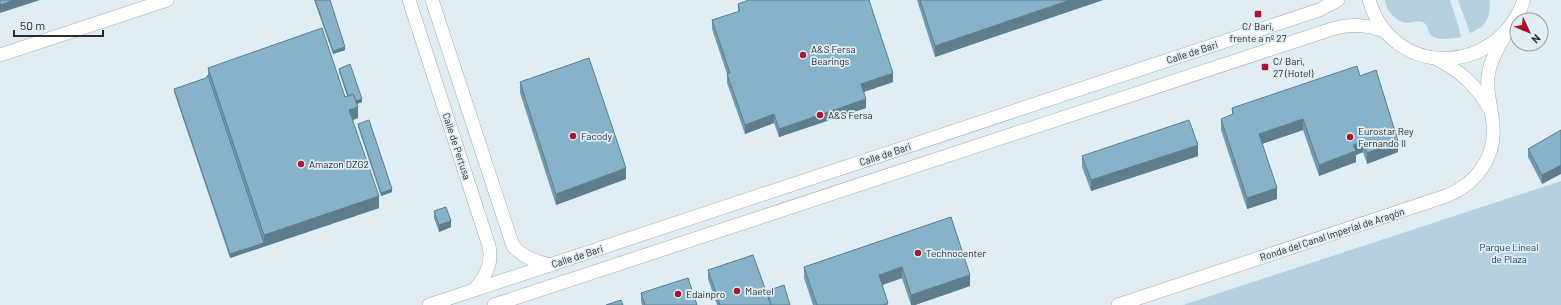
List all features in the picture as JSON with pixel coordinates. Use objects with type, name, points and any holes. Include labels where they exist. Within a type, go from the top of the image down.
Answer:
[{"type":"street","points":[[0,55],[167,0]]},
{"type":"street","name":"Calle de Pertusa","points":[[409,0],[490,246],[491,255],[489,267],[474,290]]},
{"type":"street","points":[[432,0],[513,246],[520,254],[530,260],[550,265]]},
{"type":"street","name":"Calle de Bari","points":[[429,305],[1320,10],[1338,0]]},
{"type":"street","points":[[1369,0],[1377,20],[1396,42],[1408,50],[1437,59],[1456,59],[1474,54],[1491,46],[1506,33],[1514,23],[1524,0]]},
{"type":"street","name":"Calle de Bari","points":[[494,305],[1332,29],[1350,25],[1362,25],[1385,31]]},
{"type":"street","name":"Ronda del Canal Imperial de Aragón","points":[[1118,305],[1458,191],[1468,185],[1487,161],[1491,150],[1494,132],[1488,76],[1494,56],[1506,33]]},
{"type":"street","name":"Ronda del Canal Imperial de Aragón","points":[[1437,59],[1465,76],[1479,92],[1491,111]]},
{"type":"green space","points":[[1385,0],[1450,0],[1461,37],[1439,39],[1431,35],[1427,25],[1421,21],[1407,23],[1399,21],[1387,8]]},
{"type":"green space","points":[[1458,0],[1490,0],[1488,17],[1481,27],[1470,33]]},
{"type":"green space","name":"Parque Lineal de Plaza","points":[[1561,181],[1561,305],[1183,305]]},
{"type":"building","points":[[0,0],[14,0],[0,5]]},
{"type":"building","points":[[315,0],[330,0],[345,47],[333,51]]},
{"type":"building","name":"A&S Fersa Bearings","points":[[749,0],[869,0],[893,73],[861,84],[866,99],[779,129],[774,114],[745,125],[727,74],[730,73],[712,20],[740,11],[738,4]]},
{"type":"building","points":[[920,0],[1070,0],[935,46]]},
{"type":"building","name":"Amazon DZG2","points":[[322,28],[345,97],[353,94],[358,107],[349,110],[379,196],[264,235],[208,68]]},
{"type":"building","name":"Facody","points":[[589,58],[626,168],[556,194],[520,82]]},
{"type":"building","points":[[350,64],[362,99],[356,101],[353,94],[348,96],[339,69]]},
{"type":"building","name":"Eurostar Rey Fernando II","points":[[1357,66],[1360,76],[1376,70],[1398,141],[1367,153],[1363,141],[1353,145],[1356,151],[1319,165],[1303,119],[1259,134],[1277,188],[1247,198],[1221,119],[1233,114],[1232,108]]},
{"type":"building","points":[[208,75],[264,243],[230,254],[174,89],[206,78]]},
{"type":"building","points":[[369,120],[392,189],[381,193],[358,124]]},
{"type":"building","points":[[1189,120],[1198,145],[1091,180],[1082,156]]},
{"type":"building","points":[[1561,130],[1561,165],[1542,175],[1528,149]]},
{"type":"building","points":[[446,207],[451,221],[439,225],[434,211]]},
{"type":"building","name":"Technocenter","points":[[951,217],[970,275],[911,295],[902,267],[879,275],[888,303],[883,305],[817,305],[804,267]]},
{"type":"building","name":"Maetel","points":[[753,255],[771,305],[720,305],[708,270]]},
{"type":"building","points":[[688,278],[697,305],[645,305],[641,293]]},
{"type":"building","points":[[784,285],[790,305],[771,305],[767,291]]},
{"type":"building","points":[[621,300],[623,305],[606,305]]},
{"type":"place","name":"C/ Bari, frente a nº 27","points":[[1258,14]]},
{"type":"place","name":"A&S Fersa Bearings","points":[[803,55]]},
{"type":"place","name":"C/ Bari, 27 (Hotel)","points":[[1265,67]]},
{"type":"place","name":"A&S Fersa","points":[[820,115]]},
{"type":"place","name":"Facody","points":[[573,136]]},
{"type":"place","name":"Eurostar Rey Fernando II","points":[[1350,137]]},
{"type":"place","name":"Amazon DZG2","points":[[301,164]]},
{"type":"place","name":"Technocenter","points":[[918,253]]},
{"type":"place","name":"Maetel","points":[[737,291]]},
{"type":"place","name":"Edainpro","points":[[678,294]]}]
